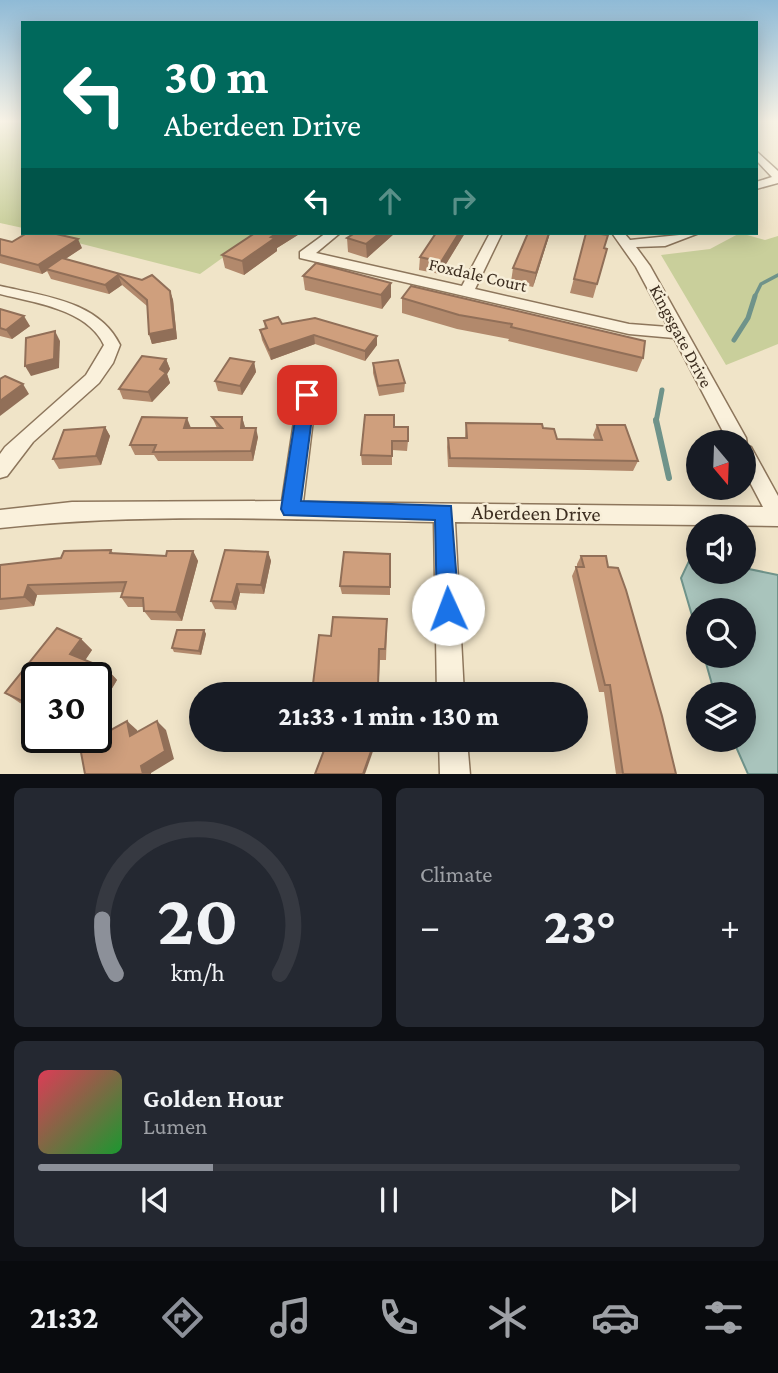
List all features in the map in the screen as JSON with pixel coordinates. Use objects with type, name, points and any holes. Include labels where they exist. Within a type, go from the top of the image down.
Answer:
[{"type":"street","points":[[758,185],[778,178],[759,157]]},
{"type":"street","name":"Foxdale Court","points":[[331,235],[305,255],[629,329],[680,333]]},
{"type":"street","points":[[466,292],[495,235]]},
{"type":"street","points":[[623,238],[665,242],[687,235]]},
{"type":"street","name":"Kingsgate Drive","points":[[623,238],[680,333],[732,430]]},
{"type":"street","points":[[0,290],[80,313],[104,328],[112,345],[101,369],[21,439],[0,470]]},
{"type":"street","points":[[291,509],[307,395]]},
{"type":"street","points":[[756,475],[778,517]]},
{"type":"street","name":"Aberdeen Drive","points":[[0,519],[72,511],[291,509],[778,517]]},
{"type":"street","points":[[444,512],[451,682]]},
{"type":"street","points":[[453,752],[454,774]]},
{"type":"green space","points":[[0,157],[21,157],[21,228],[0,223]]},
{"type":"green space","points":[[47,235],[254,235],[200,274]]},
{"type":"green space","points":[[736,235],[765,240],[778,236],[778,344],[726,365],[661,255],[710,249]]},
{"type":"water","points":[[686,567],[686,584],[756,584],[756,570],[778,575],[778,774],[748,774],[738,752],[756,752],[756,682],[711,682],[707,668],[756,668],[756,598],[687,598],[681,578]]},
{"type":"building","points":[[24,235],[61,235],[78,239],[38,265],[0,255],[0,239],[12,242]]},
{"type":"building","points":[[252,235],[274,235],[271,237],[275,238],[242,261],[222,255]]},
{"type":"building","points":[[352,235],[377,235],[366,244],[347,238]]},
{"type":"building","points":[[435,235],[458,235],[441,262],[420,257]]},
{"type":"building","points":[[527,235],[548,235],[536,273],[513,268]]},
{"type":"building","points":[[585,235],[608,235],[597,284],[574,279]]},
{"type":"building","points":[[62,258],[142,280],[152,275],[170,291],[174,329],[149,334],[147,300],[118,275],[105,285],[46,269]]},
{"type":"building","points":[[316,263],[391,283],[381,295],[303,276]]},
{"type":"building","points":[[411,286],[645,341],[643,358],[511,327],[512,324],[459,315],[402,298]]},
{"type":"building","points":[[0,309],[24,316],[6,330],[0,328]]},
{"type":"building","points":[[278,317],[282,324],[315,318],[377,336],[365,351],[314,335],[269,350],[260,330],[267,328],[264,321]]},
{"type":"building","points":[[55,331],[54,359],[25,366],[26,338]]},
{"type":"building","points":[[142,356],[166,359],[160,369],[166,373],[148,392],[119,389]]},
{"type":"building","points":[[230,358],[254,362],[240,386],[215,381]]},
{"type":"building","points":[[398,360],[405,383],[378,386],[373,363]]},
{"type":"building","points":[[5,376],[23,384],[0,401],[0,379]]},
{"type":"building","points":[[365,415],[394,415],[394,427],[408,427],[408,441],[392,441],[392,456],[361,455]]},
{"type":"building","points":[[142,417],[187,418],[184,428],[222,428],[212,417],[242,417],[241,428],[256,428],[251,451],[153,452],[156,445],[130,445]]},
{"type":"building","points":[[466,423],[542,424],[543,428],[554,429],[557,439],[602,440],[597,425],[625,425],[638,461],[450,458],[448,438],[467,438]]},
{"type":"building","points":[[105,427],[96,456],[53,459],[64,430]]},
{"type":"building","points":[[111,550],[110,553],[166,556],[167,551],[193,551],[176,612],[144,611],[143,598],[121,597],[126,582],[28,585],[24,597],[0,599],[0,565],[61,558],[64,551]]},
{"type":"building","points":[[225,550],[268,552],[261,585],[237,584],[232,602],[211,601]]},
{"type":"building","points":[[344,552],[390,554],[390,587],[340,586]]},
{"type":"building","points":[[581,556],[606,556],[608,567],[618,568],[662,716],[676,774],[623,774],[610,685],[605,685],[576,567],[584,567]]},
{"type":"building","points":[[333,617],[387,619],[385,649],[379,649],[378,682],[313,682],[319,635],[331,636]]},
{"type":"building","points":[[57,628],[81,639],[70,654],[90,662],[30,662]]},
{"type":"building","points":[[177,630],[204,630],[199,651],[172,648]]},
{"type":"building","points":[[21,673],[21,700],[5,693]]},
{"type":"building","points":[[127,721],[130,736],[157,721],[165,751],[141,766],[143,774],[85,774],[81,753],[112,753],[112,729]]},
{"type":"building","points":[[323,752],[371,752],[363,774],[315,774]]},
{"type":"waterway","points":[[755,296],[761,284],[778,275]]},
{"type":"waterway","points":[[734,340],[748,318],[755,296]]},
{"type":"waterway","points":[[656,421],[662,390]]},
{"type":"waterway","points":[[656,421],[669,478]]},
{"type":"route","points":[[307,395],[291,509],[444,512],[448,609]]}]
